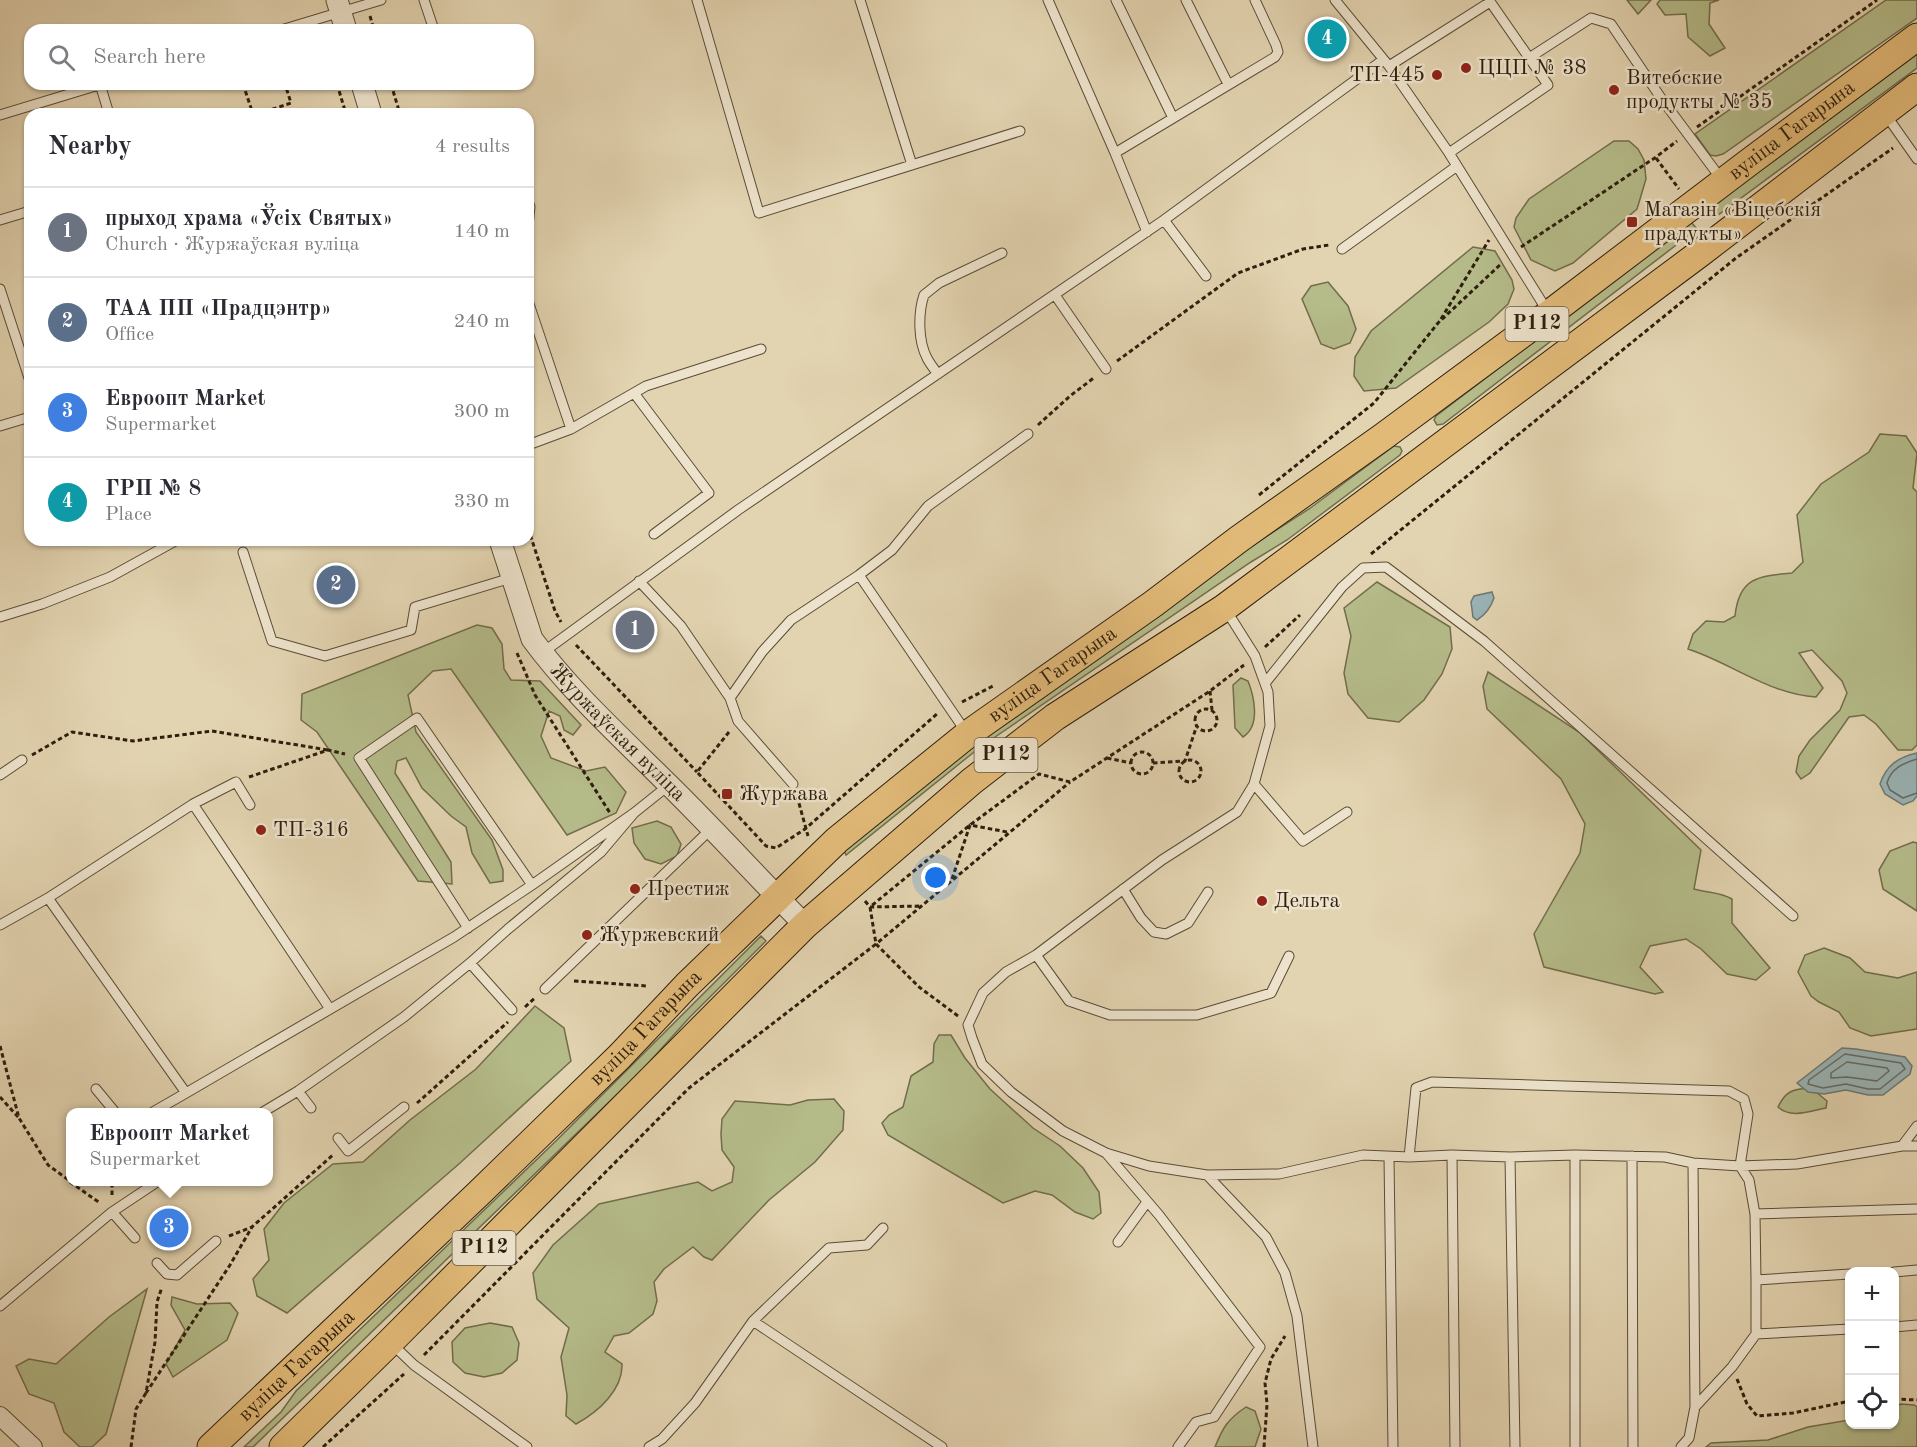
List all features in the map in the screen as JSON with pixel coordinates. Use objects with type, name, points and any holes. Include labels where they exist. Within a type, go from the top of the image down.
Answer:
[{"type":"main road","name":"вуліца Гагарына","points":[[211,1447],[486,1187],[620,1056],[687,985],[821,853],[968,734],[1153,604],[1239,539],[1430,403],[1917,37]]},
{"type":"main road","name":"вуліца Гагарына","points":[[283,1447],[805,924],[972,781],[1055,717],[1224,608],[1456,436],[1917,87]]},
{"type":"main road","points":[[1430,403],[1424,414],[1424,420],[1430,432],[1442,438],[1456,436]]},
{"type":"main road","points":[[1384,436],[1397,437],[1407,444],[1412,457],[1409,471]]},
{"type":"street","points":[[364,90],[369,108]]},
{"type":"street","name":"Журжаўская вуліца","points":[[502,546],[532,639],[542,653],[580,696],[805,924]]},
{"type":"street","points":[[0,1416],[33,1447]]},
{"type":"lane","points":[[304,24],[381,0]]},
{"type":"lane","points":[[424,0],[432,24]]},
{"type":"lane","points":[[697,0],[759,213],[1020,131]]},
{"type":"lane","points":[[860,0],[912,165]]},
{"type":"lane","points":[[1048,0],[1147,232]]},
{"type":"lane","points":[[1116,0],[1173,118]]},
{"type":"lane","points":[[1186,0],[1228,84]]},
{"type":"lane","points":[[1115,153],[1277,55],[1276,45],[1255,0]]},
{"type":"lane","points":[[1335,0],[1386,63],[1449,153],[1549,314]]},
{"type":"lane","points":[[542,653],[738,510],[1147,232],[1386,63],[1490,1],[1548,85],[1449,153]]},
{"type":"lane","points":[[1529,58],[1592,18],[1611,24],[1723,182]]},
{"type":"lane","points":[[0,115],[81,90]]},
{"type":"lane","points":[[103,90],[107,108]]},
{"type":"lane","points":[[1884,113],[1917,159]]},
{"type":"lane","points":[[1342,249],[1457,166]]},
{"type":"lane","points":[[0,220],[24,213]]},
{"type":"lane","points":[[1164,220],[1206,276]]},
{"type":"lane","points":[[938,374],[923,349],[920,315],[924,295],[939,283],[1002,253]]},
{"type":"lane","points":[[0,289],[24,363]]},
{"type":"lane","points":[[1055,295],[1106,369]]},
{"type":"lane","points":[[534,319],[571,429]]},
{"type":"lane","points":[[534,443],[571,429],[646,386],[761,349]]},
{"type":"lane","points":[[634,393],[709,493],[654,534]]},
{"type":"lane","points":[[0,426],[24,419]]},
{"type":"lane","points":[[730,698],[762,652],[791,620],[892,550],[928,506],[1028,434]]},
{"type":"lane","points":[[0,617],[42,604],[110,577],[166,546]]},
{"type":"lane","points":[[243,552],[272,641],[325,656],[411,630],[415,607],[511,578]]},
{"type":"lane","points":[[1266,682],[1342,588],[1364,568],[1386,567],[1484,641],[1794,916]]},
{"type":"lane","points":[[859,575],[968,734]]},
{"type":"lane","points":[[639,581],[681,626],[730,698],[738,721],[793,783]]},
{"type":"lane","points":[[1224,608],[1255,656],[1268,692],[1270,726],[1254,784],[1237,812],[1162,860],[1036,955],[1006,972],[983,993],[968,1025],[982,1064],[1011,1092],[1063,1131],[1106,1153],[1149,1166],[1207,1175],[1279,1174],[1363,1155],[1389,1157],[1632,1156],[1665,1157],[1693,1163],[1740,1166],[1797,1164],[1902,1146],[1917,1146]]},
{"type":"lane","points":[[468,928],[359,758],[417,718],[532,885]]},
{"type":"lane","points":[[0,775],[22,760]]},
{"type":"lane","points":[[0,925],[48,898],[193,804],[236,782],[250,805]]},
{"type":"lane","points":[[1254,784],[1303,841],[1347,812]]},
{"type":"lane","points":[[161,1108],[468,928],[634,813],[669,785]]},
{"type":"lane","points":[[193,804],[330,1009]]},
{"type":"lane","points":[[272,1108],[404,1017],[601,852],[634,813]]},
{"type":"lane","points":[[545,989],[712,828]]},
{"type":"lane","points":[[1123,889],[1154,932],[1166,934],[1188,923],[1208,892]]},
{"type":"lane","points":[[48,898],[186,1093]]},
{"type":"lane","points":[[1036,955],[1069,1001],[1110,1015],[1197,1015],[1271,993],[1289,956]]},
{"type":"lane","points":[[470,963],[514,1013]]},
{"type":"lane","points":[[1409,1157],[1416,1088],[1431,1082],[1729,1091],[1744,1099],[1748,1114],[1740,1166],[1749,1180],[1755,1214],[1756,1334],[1732,1367],[1695,1407]]},
{"type":"lane","points":[[96,1089],[111,1108]]},
{"type":"lane","points":[[298,1091],[311,1108]]},
{"type":"lane","points":[[338,1138],[348,1150],[404,1107]]},
{"type":"lane","points":[[1902,1146],[1917,1126]]},
{"type":"lane","points":[[1106,1153],[1159,1215],[1260,1347],[1215,1417],[1196,1422],[1178,1447]]},
{"type":"lane","points":[[1452,1155],[1455,1447]]},
{"type":"lane","points":[[1575,1155],[1575,1447]]},
{"type":"lane","points":[[1632,1156],[1633,1447]]},
{"type":"lane","points":[[1389,1157],[1392,1447]]},
{"type":"lane","points":[[1510,1157],[1515,1447]]},
{"type":"lane","points":[[1681,1447],[1689,1438],[1695,1407],[1693,1163]]},
{"type":"lane","points":[[1207,1175],[1266,1237],[1285,1273],[1297,1316],[1314,1447]]},
{"type":"lane","points":[[0,1306],[112,1212],[151,1186]]},
{"type":"lane","points":[[1118,1242],[1147,1202]]},
{"type":"lane","points":[[1755,1214],[1917,1209]]},
{"type":"lane","points":[[112,1212],[135,1238]]},
{"type":"lane","points":[[649,1447],[662,1439],[695,1403],[753,1321],[829,1248],[867,1245],[884,1228]]},
{"type":"lane","points":[[157,1263],[167,1274],[177,1275],[216,1241]]},
{"type":"lane","points":[[1899,1272],[1917,1270]]},
{"type":"lane","points":[[1756,1280],[1845,1274]]},
{"type":"lane","points":[[753,1321],[942,1447]]},
{"type":"lane","points":[[1899,1327],[1917,1325]]},
{"type":"lane","points":[[1756,1334],[1845,1329]]},
{"type":"lane","points":[[390,1342],[414,1365],[527,1447]]},
{"type":"path","points":[[1438,323],[1512,254],[1656,157],[1877,0]]},
{"type":"path","points":[[245,90],[251,108]]},
{"type":"path","points":[[280,108],[291,103],[287,90]]},
{"type":"path","points":[[339,90],[344,108]]},
{"type":"path","points":[[393,90],[398,108]]},
{"type":"path","points":[[1368,556],[1736,258],[1905,140]]},
{"type":"path","points":[[1656,157],[1682,193]]},
{"type":"path","points":[[1253,500],[1374,403],[1438,323],[1496,228]]},
{"type":"path","points":[[1028,434],[1070,396],[1238,273],[1303,249],[1334,245],[1342,249]]},
{"type":"path","points":[[534,546],[555,611],[566,634],[766,846],[776,848],[805,829],[936,714],[1000,683]]},
{"type":"path","points":[[323,1447],[414,1365],[689,1088],[876,944],[1070,782],[1210,691],[1255,656],[1306,610]]},
{"type":"path","points":[[514,646],[535,695],[616,822]]},
{"type":"path","points":[[1210,691],[1212,710],[1216,714],[1216,725],[1206,731],[1201,729],[1195,720],[1196,714],[1200,710],[1212,710]]},
{"type":"path","points":[[697,772],[738,721]]},
{"type":"path","points":[[1153,763],[1185,761],[1190,759],[1196,761],[1201,771],[1196,780],[1190,782],[1185,780],[1179,771],[1185,761],[1197,725]]},
{"type":"path","points":[[22,760],[72,732],[133,741],[212,731],[328,750],[359,758]]},
{"type":"path","points":[[236,782],[328,750]]},
{"type":"path","points":[[1142,753],[1148,754],[1153,763],[1152,769],[1142,775],[1133,769],[1131,763],[1137,754],[1142,753]]},
{"type":"path","points":[[1107,758],[1131,763]]},
{"type":"path","points":[[870,907],[969,825],[1039,774],[1070,782]]},
{"type":"path","points":[[793,783],[810,840]]},
{"type":"path","points":[[969,825],[1008,832]]},
{"type":"path","points":[[951,881],[969,825]]},
{"type":"path","points":[[870,907],[922,906]]},
{"type":"path","points":[[870,907],[876,944],[919,987],[968,1025]]},
{"type":"path","points":[[555,980],[647,986]]},
{"type":"path","points":[[523,1008],[545,989]]},
{"type":"path","points":[[404,1107],[418,1102],[514,1013]]},
{"type":"path","points":[[0,1046],[21,1122]]},
{"type":"path","points":[[0,1097],[21,1122],[48,1165],[66,1178]]},
{"type":"path","points":[[131,1447],[136,1409],[230,1265],[252,1227],[333,1155],[348,1150]]},
{"type":"path","points":[[77,1186],[112,1212]]},
{"type":"path","points":[[216,1241],[252,1227]]},
{"type":"path","points":[[146,1393],[155,1342],[157,1302],[167,1274]]},
{"type":"path","points":[[1264,1447],[1267,1404],[1265,1383],[1270,1359],[1297,1316]]},
{"type":"path","points":[[1732,1367],[1747,1404],[1757,1416],[1794,1413],[1845,1402]]},
{"type":"path","points":[[1899,1399],[1917,1400]]},
{"type":"green space","points":[[1627,0],[1651,0],[1638,14]]},
{"type":"green space","points":[[1660,0],[1719,0],[1710,3],[1709,24],[1725,48],[1710,56],[1688,37],[1686,14],[1665,15],[1657,4]]},
{"type":"green space","points":[[1886,0],[1917,0],[1917,18],[1723,154],[1710,155],[1695,134]]},
{"type":"green space","points":[[1917,54],[1917,68],[1714,218],[1707,210]]},
{"type":"green space","points":[[1614,141],[1629,141],[1638,149],[1644,160],[1646,179],[1637,209],[1573,263],[1555,271],[1531,260],[1514,227],[1516,218],[1529,199]]},
{"type":"green space","points":[[1691,222],[1697,229],[1443,424],[1437,425],[1434,420],[1436,416]]},
{"type":"green space","points":[[1473,247],[1495,251],[1512,280],[1514,289],[1508,304],[1489,322],[1396,388],[1364,391],[1354,376],[1355,357],[1371,331]]},
{"type":"green space","points":[[1328,282],[1348,306],[1356,329],[1350,343],[1334,349],[1321,344],[1302,299],[1311,286]]},
{"type":"green space","points":[[1880,434],[1906,436],[1917,453],[1913,488],[1917,492],[1917,745],[1912,750],[1898,750],[1876,724],[1864,715],[1849,717],[1810,773],[1801,779],[1796,772],[1799,756],[1810,740],[1840,710],[1847,693],[1842,681],[1812,650],[1799,653],[1823,688],[1816,697],[1799,695],[1766,684],[1688,649],[1693,634],[1706,621],[1724,622],[1735,616],[1741,594],[1752,581],[1792,573],[1803,562],[1797,515],[1821,484],[1869,452]]},
{"type":"green space","points":[[1394,446],[1400,447],[1402,451],[1400,455],[1287,540],[1251,562],[979,748],[846,855],[843,849],[974,740],[1239,554],[1309,509]]},
{"type":"green space","points":[[1377,582],[1450,627],[1452,649],[1442,674],[1424,700],[1399,722],[1368,718],[1348,694],[1344,673],[1351,636],[1344,608]]},
{"type":"green space","points":[[477,625],[492,628],[502,644],[504,669],[511,680],[540,681],[581,725],[573,735],[564,730],[560,716],[549,711],[541,736],[551,758],[586,771],[605,767],[626,792],[616,813],[567,835],[451,669],[433,671],[408,695],[416,732],[492,840],[503,870],[503,881],[490,883],[472,853],[466,827],[422,788],[406,758],[397,761],[395,773],[451,862],[452,884],[418,881],[317,732],[301,720],[302,694]]},
{"type":"green space","points":[[1488,672],[1579,732],[1701,850],[1694,889],[1732,899],[1732,923],[1770,968],[1756,980],[1727,974],[1701,949],[1686,939],[1650,946],[1640,967],[1663,992],[1655,994],[1544,967],[1534,934],[1580,853],[1585,824],[1561,779],[1487,709],[1483,686]]},
{"type":"green space","points":[[1241,678],[1248,681],[1254,710],[1252,726],[1243,737],[1235,728],[1233,685]]},
{"type":"green space","points":[[657,821],[671,827],[681,844],[677,856],[661,864],[645,859],[634,843],[632,828]]},
{"type":"green space","points":[[1913,842],[1917,843],[1917,911],[1883,889],[1879,870],[1890,851]]},
{"type":"green space","points":[[761,936],[766,941],[689,1018],[643,1069],[253,1447],[244,1447],[281,1412],[296,1391],[557,1140]]},
{"type":"green space","points":[[1824,948],[1850,958],[1865,972],[1898,978],[1917,972],[1917,1029],[1871,1036],[1850,1028],[1839,1012],[1811,996],[1798,972],[1805,955]]},
{"type":"green space","points":[[535,1006],[564,1028],[571,1061],[460,1163],[287,1313],[257,1296],[253,1279],[269,1260],[264,1229],[284,1203],[333,1164],[363,1162],[410,1120],[476,1069]]},
{"type":"green space","points":[[939,1035],[951,1035],[965,1058],[990,1089],[1033,1128],[1060,1146],[1083,1168],[1099,1192],[1101,1213],[1093,1219],[1075,1212],[1052,1195],[1035,1191],[1003,1203],[888,1135],[882,1123],[889,1115],[903,1107],[911,1076],[933,1062],[934,1044]]},
{"type":"green space","points":[[1811,1088],[1827,1101],[1826,1108],[1789,1113],[1778,1107],[1787,1094]]},
{"type":"green space","points":[[834,1099],[844,1111],[843,1130],[815,1162],[769,1200],[712,1260],[704,1257],[693,1247],[664,1269],[654,1282],[657,1301],[653,1314],[629,1333],[614,1336],[605,1352],[622,1364],[621,1374],[614,1391],[600,1407],[576,1424],[566,1416],[567,1395],[561,1357],[569,1328],[537,1299],[533,1273],[553,1245],[599,1204],[698,1182],[712,1191],[732,1182],[734,1167],[722,1150],[721,1134],[722,1119],[735,1101],[790,1105],[808,1100]]},
{"type":"green space","points":[[147,1289],[106,1434],[92,1447],[80,1447],[64,1432],[54,1403],[29,1394],[16,1366],[29,1359],[56,1364],[109,1317]]},
{"type":"green space","points":[[172,1297],[197,1304],[230,1303],[238,1313],[227,1340],[173,1377],[166,1364],[185,1330],[171,1305]]},
{"type":"green space","points":[[490,1323],[512,1327],[519,1343],[517,1360],[502,1373],[484,1377],[465,1373],[453,1362],[452,1342],[465,1328]]},
{"type":"green space","points":[[1899,1405],[1917,1407],[1917,1447],[1706,1447],[1711,1443],[1768,1440],[1808,1427],[1845,1421],[1845,1429],[1899,1429]]},
{"type":"green space","points":[[1246,1407],[1255,1411],[1261,1429],[1255,1447],[1215,1447],[1227,1424]]},
{"type":"water","points":[[1492,592],[1494,598],[1491,605],[1477,620],[1473,617],[1471,602],[1474,596]]},
{"type":"water","points":[[1917,753],[1917,796],[1913,801],[1903,805],[1885,794],[1880,784],[1894,763]]},
{"type":"water","points":[[1842,1048],[1905,1057],[1912,1066],[1910,1074],[1883,1095],[1868,1095],[1846,1090],[1824,1094],[1808,1092],[1797,1083]]},
{"type":"place","name":"ГРП № 8","points":[[1327,39]]},
{"type":"place","name":"ЦЦП № 38","points":[[1466,68]]},
{"type":"place","name":"ТП-445","points":[[1437,75]]},
{"type":"place","name":"Витебские продукты № 35","points":[[1614,90]]},
{"type":"place","name":"Магазін «Віцебскія прадукты»","points":[[1632,222]]},
{"type":"place","name":"ТАА ПП «Прадцэнтр»","points":[[336,585]]},
{"type":"place","name":"прыход храма «Ўсіх Святых»","points":[[635,630]]},
{"type":"place","name":"Журжава","points":[[727,794]]},
{"type":"place","name":"ТП-316","points":[[261,830]]},
{"type":"place","name":"Престиж","points":[[635,889]]},
{"type":"place","name":"Дельта","points":[[1262,901]]},
{"type":"place","name":"Журжевский","points":[[587,935]]},
{"type":"place","name":"Евроопт Market","points":[[169,1228]]}]
